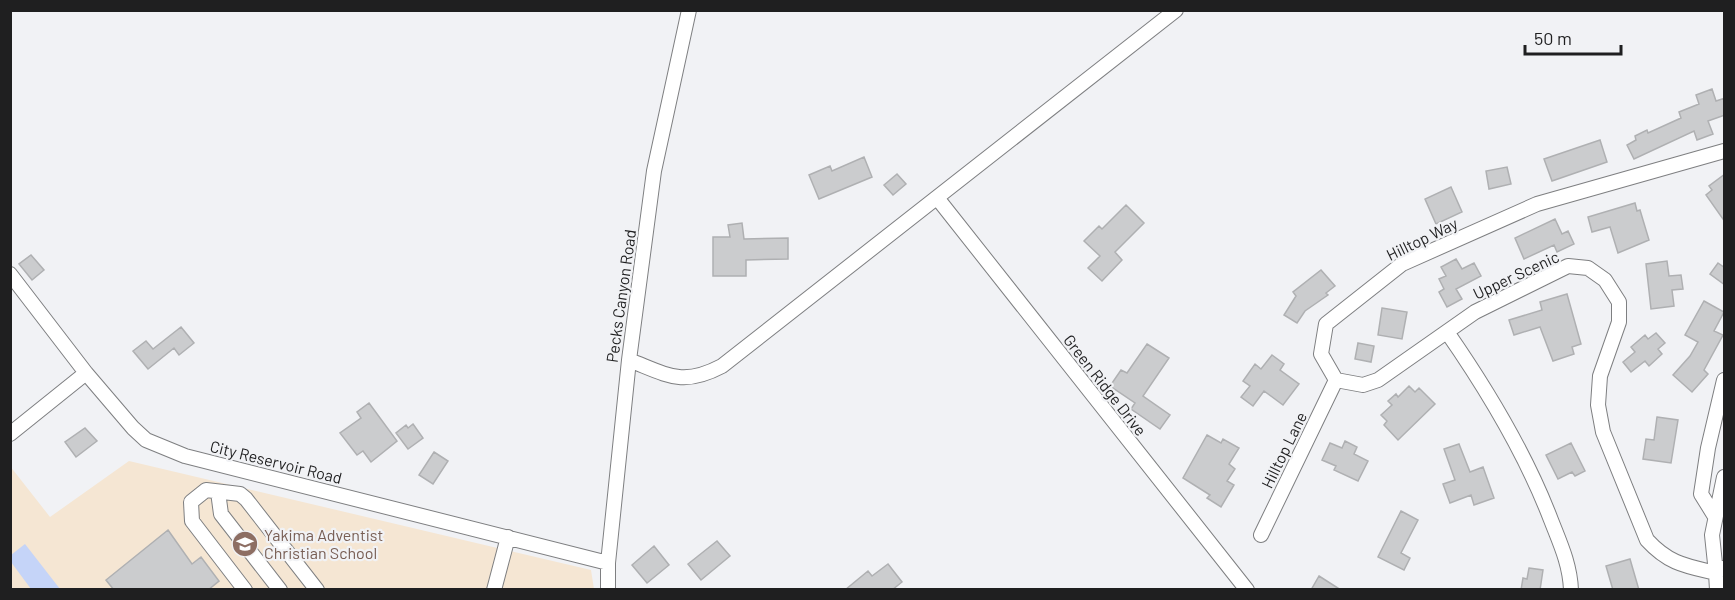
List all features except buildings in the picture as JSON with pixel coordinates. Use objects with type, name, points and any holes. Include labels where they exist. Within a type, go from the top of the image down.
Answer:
[{"type":"street","name":"Pecks Canyon Road","points":[[608,590],[608,563],[629,360],[654,171],[689,10]]},
{"type":"street","points":[[629,360],[675,378],[704,375],[722,366],[938,199],[1176,10]]},
{"type":"street","name":"Hilltop Way","points":[[1336,380],[1321,354],[1326,324],[1402,264],[1538,204],[1725,151]]},
{"type":"street","name":"Green Ridge Drive","points":[[938,199],[1247,590]]},
{"type":"street","name":"Upper Scenic","points":[[1447,332],[1475,312],[1568,266],[1588,268],[1605,280],[1618,302],[1619,322],[1600,376],[1598,405],[1602,432],[1647,540],[1660,554],[1674,563],[1720,570]]},
{"type":"street","name":"City Reservoir Road","points":[[10,274],[86,373],[146,440],[185,456],[608,563]]},
{"type":"street","points":[[1336,380],[1363,385],[1378,380],[1447,332],[1489,392],[1542,497],[1566,558],[1571,590]]},
{"type":"street","points":[[10,434],[86,373]]},
{"type":"street","name":"Hilltop Lane","points":[[1261,535],[1336,380]]},
{"type":"street","points":[[1714,515],[1701,494],[1708,448],[1725,380]]},
{"type":"street","points":[[1717,590],[1720,570],[1712,536],[1714,515],[1725,477]]},
{"type":"street","points":[[245,590],[189,513],[191,502],[198,494],[206,490],[240,494],[246,499],[317,590]]},
{"type":"street","points":[[218,492],[221,514],[280,590]]},
{"type":"street","points":[[494,590],[508,537]]},
{"type":"shaded area","name":"Yakima Adventist Christian School","points":[[129,461],[591,570],[594,589],[11,589],[10,466],[50,517]]},
{"type":"shaded area","points":[[25,544],[60,589],[31,589],[11,562],[11,555]]},
{"type":"place","name":"Yakima Adventist Christian School","points":[[245,544]]}]
